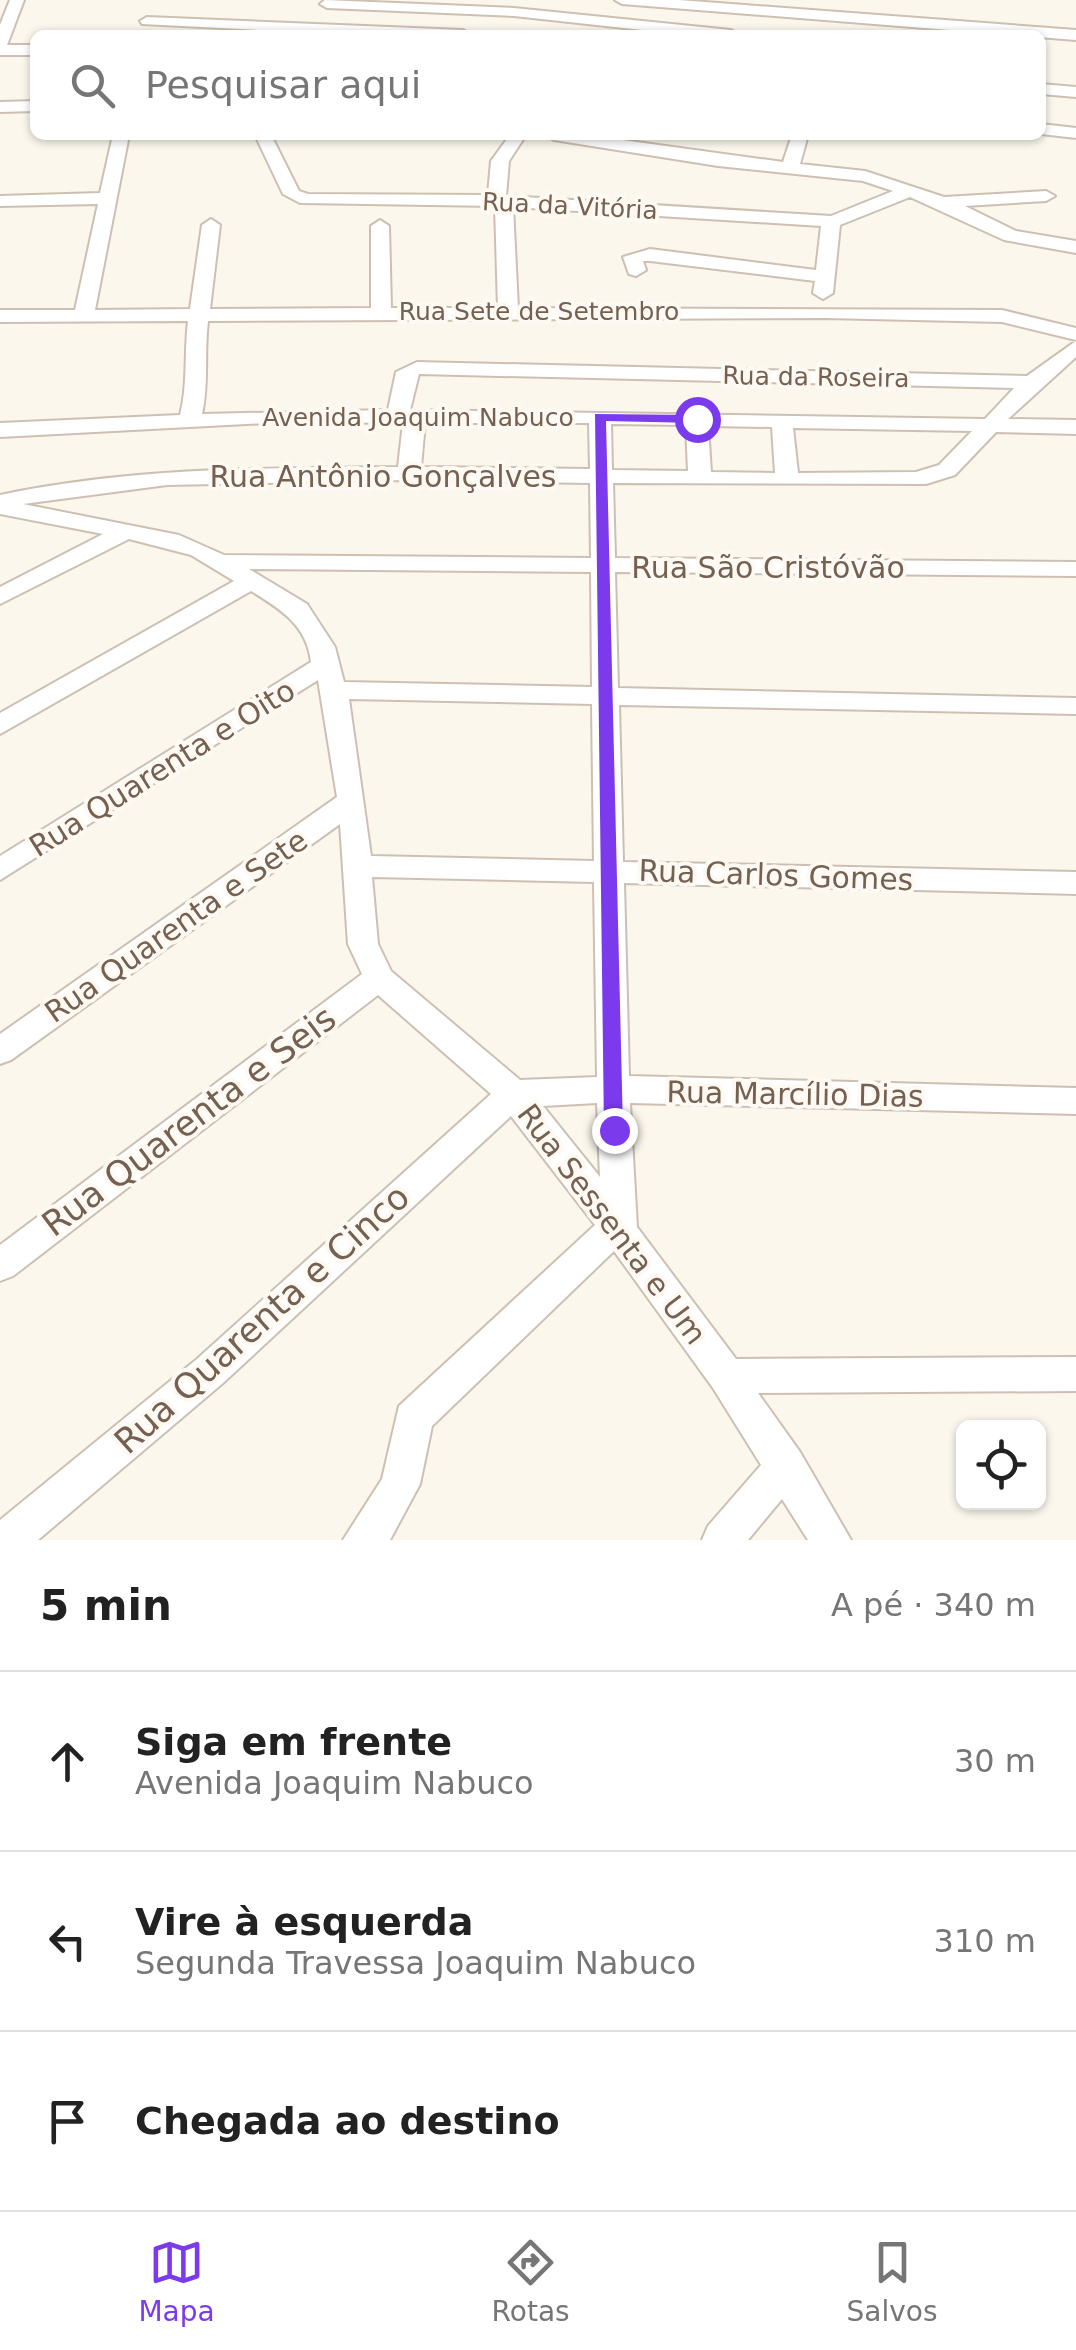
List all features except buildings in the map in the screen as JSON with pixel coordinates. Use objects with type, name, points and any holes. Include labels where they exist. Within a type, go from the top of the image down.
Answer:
[{"type":"street","points":[[17,0],[0,48],[30,50]]},
{"type":"street","points":[[150,0],[146,28],[239,30]]},
{"type":"street","points":[[622,0],[823,8],[1029,30]]},
{"type":"street","points":[[326,4],[480,5],[689,30]]},
{"type":"street","points":[[1046,32],[1076,35]]},
{"type":"street","points":[[1046,89],[1076,92]]},
{"type":"street","points":[[0,107],[30,106]]},
{"type":"street","points":[[1046,130],[1076,133]]},
{"type":"street","points":[[84,313],[121,140]]},
{"type":"street","name":"Rua da Vitória","points":[[265,140],[281,176],[298,197],[500,201],[831,220],[852,217],[909,191]]},
{"type":"street","points":[[508,311],[500,160],[514,140]]},
{"type":"street","points":[[591,140],[865,176],[942,202],[1011,236],[1076,247]]},
{"type":"street","points":[[790,167],[798,140]]},
{"type":"street","points":[[942,202],[1046,196]]},
{"type":"street","points":[[0,202],[109,198]]},
{"type":"street","points":[[825,312],[822,276],[831,220]]},
{"type":"street","points":[[190,420],[198,388],[192,368],[211,225]]},
{"type":"street","points":[[380,226],[381,312]]},
{"type":"street","points":[[636,270],[632,257],[644,254],[822,276]]},
{"type":"street","name":"Rua Sete de Setembro","points":[[0,316],[825,312],[1002,316],[1076,334]]},
{"type":"street","name":"Rua Antônio Gonçalves","points":[[0,504],[145,478],[409,472],[918,480],[947,470],[1032,382],[1076,346]]},
{"type":"street","name":"Rua da Roseira","points":[[407,416],[406,372],[416,368],[1032,382]]},
{"type":"street","points":[[407,416],[409,472]]},
{"type":"street","name":"Avenida Joaquim Nabuco","points":[[0,430],[190,420],[407,416],[1076,427]]},
{"type":"street","points":[[363,1540],[396,1493],[413,1448],[413,1419],[580,1256],[620,1226],[600,417]]},
{"type":"street","points":[[697,419],[700,478]]},
{"type":"street","points":[[782,422],[787,479]]},
{"type":"street","name":"Rua Sessenta e Um","points":[[0,504],[172,540],[220,562],[298,609],[322,647],[329,678],[352,802],[363,944],[379,978],[513,1094],[620,1226],[726,1376],[832,1540]]},
{"type":"street","points":[[0,597],[125,532]]},
{"type":"street","name":"Rua São Cristóvão","points":[[220,562],[1076,569]]},
{"type":"street","points":[[0,725],[251,581]]},
{"type":"street","points":[[329,678],[605,695],[1076,706]]},
{"type":"street","name":"Rua Quarenta e Oito","points":[[0,870],[329,678]]},
{"type":"street","name":"Rua Quarenta e Sete","points":[[0,1051],[352,802]]},
{"type":"street","name":"Rua Carlos Gomes","points":[[356,866],[1076,883]]},
{"type":"street","name":"Rua Quarenta e Seis","points":[[0,1265],[379,978]]},
{"type":"street","name":"Rua Marcílio Dias","points":[[513,1094],[614,1089],[1076,1101]]},
{"type":"street","name":"Rua Quarenta e Cinco","points":[[7,1540],[210,1372],[513,1094]]},
{"type":"street","points":[[726,1376],[1076,1374]]},
{"type":"street","points":[[722,1540],[786,1465]]},
{"type":"route","points":[[614,1130],[600,417],[697,419]]}]
